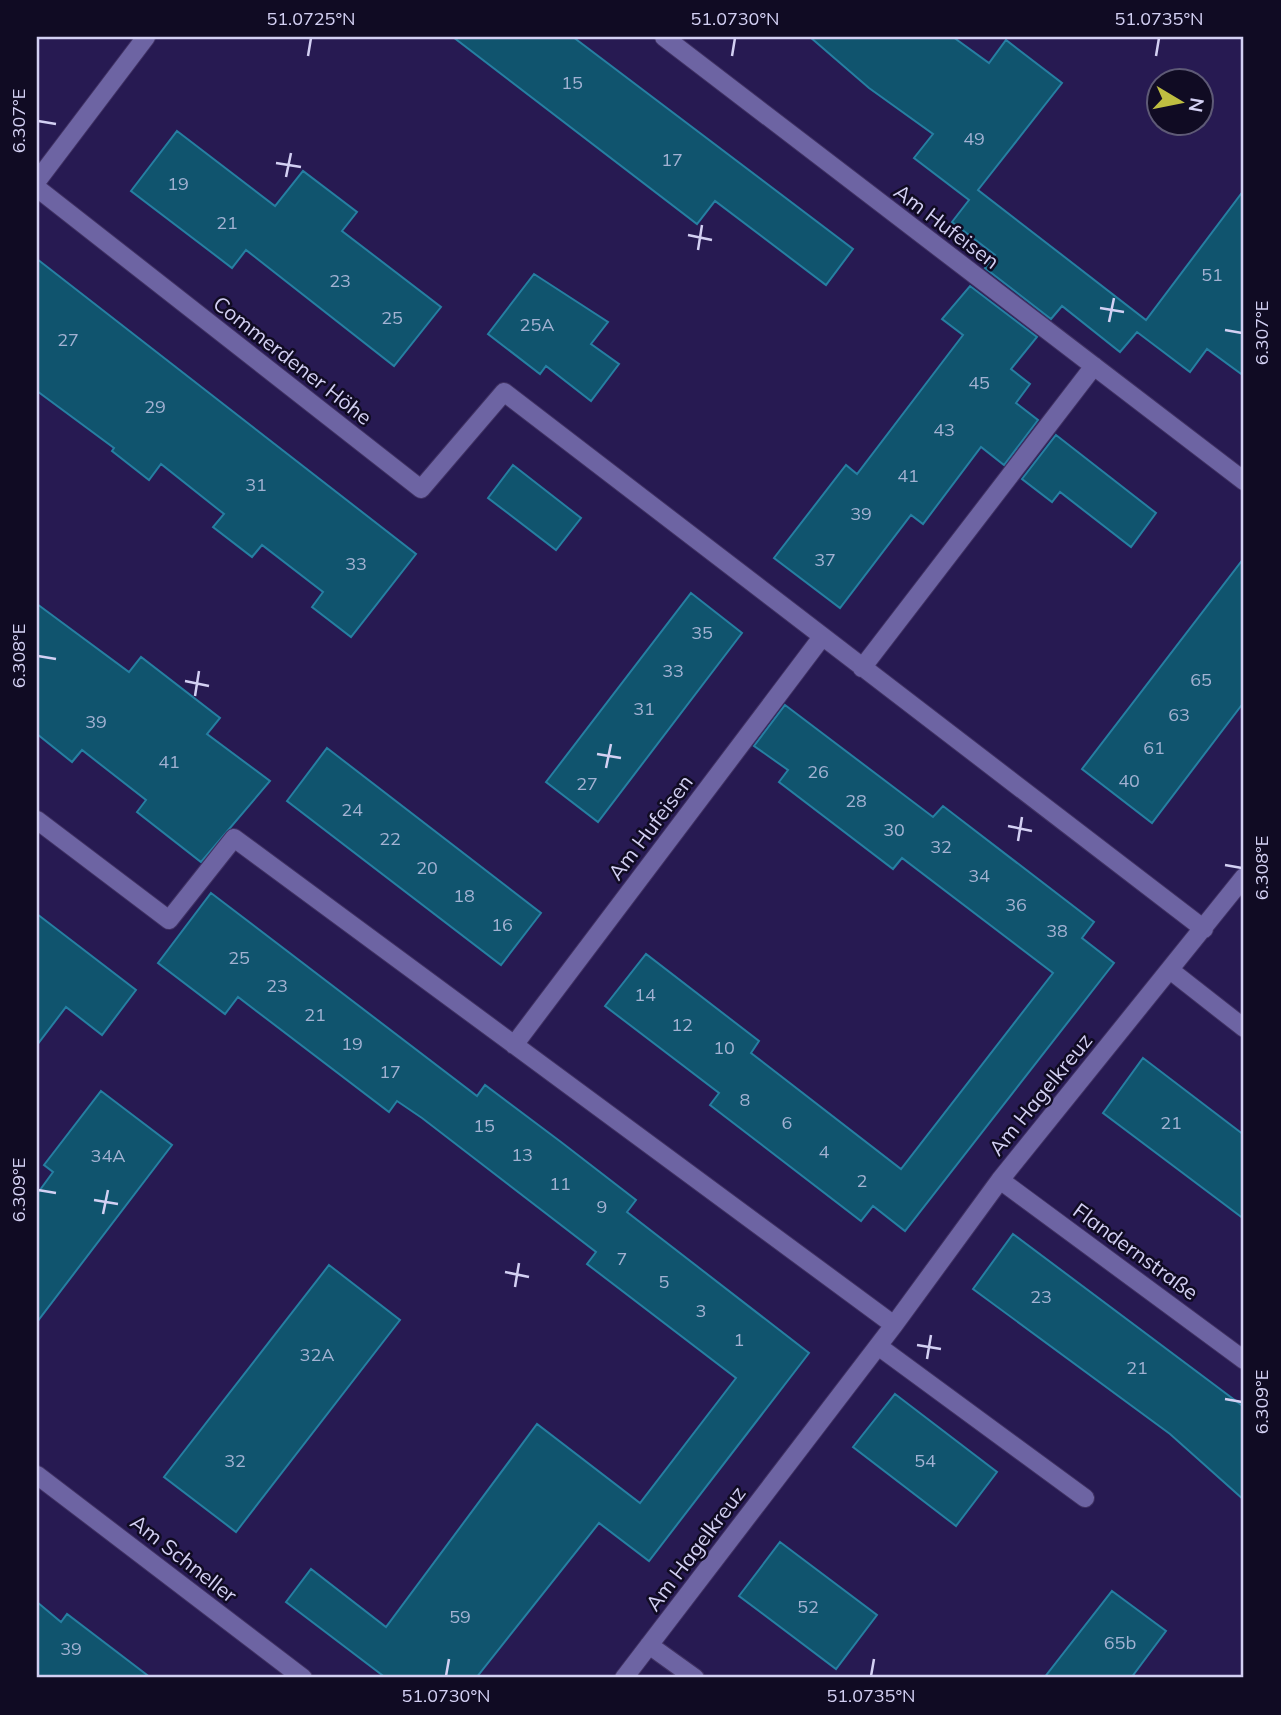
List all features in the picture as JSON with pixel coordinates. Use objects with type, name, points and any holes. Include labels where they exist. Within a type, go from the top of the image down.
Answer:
[{"type":"street","points":[[37,181],[146,37]]},
{"type":"street","name":"Am Hufeisen","points":[[664,37],[1244,481]]},
{"type":"street","name":"Commerdener Höhe","points":[[37,188],[421,489],[504,392],[822,637]]},
{"type":"street","points":[[862,668],[1094,366]]},
{"type":"street","points":[[822,637],[1203,929]]},
{"type":"street","name":"Am Hufeisen","points":[[514,1045],[822,637]]},
{"type":"street","points":[[37,820],[169,920],[234,838],[894,1325]]},
{"type":"street","name":"Am Hagelkreuz","points":[[624,1678],[894,1325],[1000,1180],[1244,877]]},
{"type":"street","points":[[1170,970],[1244,1028]]},
{"type":"street","name":"Flandernstraße","points":[[1000,1180],[1244,1360]]},
{"type":"street","points":[[878,1346],[1084,1498]]},
{"type":"street","name":"Am Schneller","points":[[37,1475],[303,1678]]},
{"type":"street","points":[[649,1645],[695,1678]]},
{"type":"building","points":[[453,37],[573,37],[853,249],[826,285],[715,201],[697,224]]},
{"type":"building","points":[[810,37],[953,37],[989,63],[1006,40],[1062,83],[978,190],[1146,320],[1244,190],[1244,376],[1207,349],[1190,372],[1137,332],[1120,352],[1062,306],[1051,319],[985,268],[995,255],[952,222],[969,200],[914,158],[933,134],[869,88]]},
{"type":"building","points":[[177,131],[275,206],[303,171],[357,212],[342,231],[441,307],[394,366],[246,250],[232,268],[131,191]]},
{"type":"building","points":[[37,259],[416,554],[351,637],[312,607],[323,592],[262,545],[252,557],[213,527],[224,514],[161,464],[149,480],[112,451],[114,448],[37,391]]},
{"type":"building","points":[[534,274],[608,322],[591,344],[619,364],[591,401],[546,366],[540,374],[488,334]]},
{"type":"building","points":[[970,286],[1037,337],[1011,369],[1030,384],[1016,403],[1038,420],[1004,465],[981,447],[923,524],[911,515],[840,608],[774,558],[846,465],[857,474],[963,335],[942,319]]},
{"type":"building","points":[[1056,435],[1156,513],[1131,547],[1060,492],[1052,502],[1022,479]]},
{"type":"building","points":[[513,465],[581,518],[556,550],[488,498]]},
{"type":"building","points":[[1244,558],[1244,702],[1152,823],[1082,769]]},
{"type":"building","points":[[691,593],[742,633],[598,822],[546,782]]},
{"type":"building","points":[[37,604],[129,672],[141,657],[220,718],[207,734],[270,781],[201,862],[137,812],[146,800],[82,750],[72,762],[37,734]]},
{"type":"building","points":[[785,705],[933,817],[943,806],[1094,922],[1082,938],[1114,963],[905,1231],[873,1206],[861,1221],[710,1105],[719,1093],[605,1006],[646,954],[759,1041],[751,1053],[901,1169],[1053,973],[902,858],[893,869],[779,782],[788,770],[754,746]]},
{"type":"building","points":[[327,748],[541,913],[501,965],[287,801]]},
{"type":"building","points":[[211,893],[477,1096],[485,1085],[561,1142],[636,1200],[627,1212],[809,1353],[649,1561],[599,1523],[476,1678],[386,1678],[286,1602],[311,1569],[386,1627],[537,1424],[640,1503],[736,1378],[587,1264],[596,1252],[422,1118],[397,1101],[389,1112],[238,997],[225,1014],[158,963]]},
{"type":"building","points":[[37,914],[136,990],[102,1035],[66,1007],[37,1045]]},
{"type":"building","points":[[1143,1058],[1244,1135],[1244,1219],[1103,1113]]},
{"type":"building","points":[[101,1091],[172,1145],[37,1322],[37,1194],[53,1172],[44,1165]]},
{"type":"building","points":[[1013,1234],[1244,1407],[1244,1500],[1170,1434],[973,1289]]},
{"type":"building","points":[[329,1265],[400,1320],[236,1532],[164,1477]]},
{"type":"building","points":[[895,1394],[997,1472],[956,1526],[853,1447]]},
{"type":"building","points":[[780,1542],[877,1615],[836,1669],[739,1596]]},
{"type":"building","points":[[1112,1591],[1166,1631],[1131,1678],[1044,1678]]},
{"type":"building","points":[[37,1602],[61,1622],[67,1614],[151,1678],[37,1678]]}]
